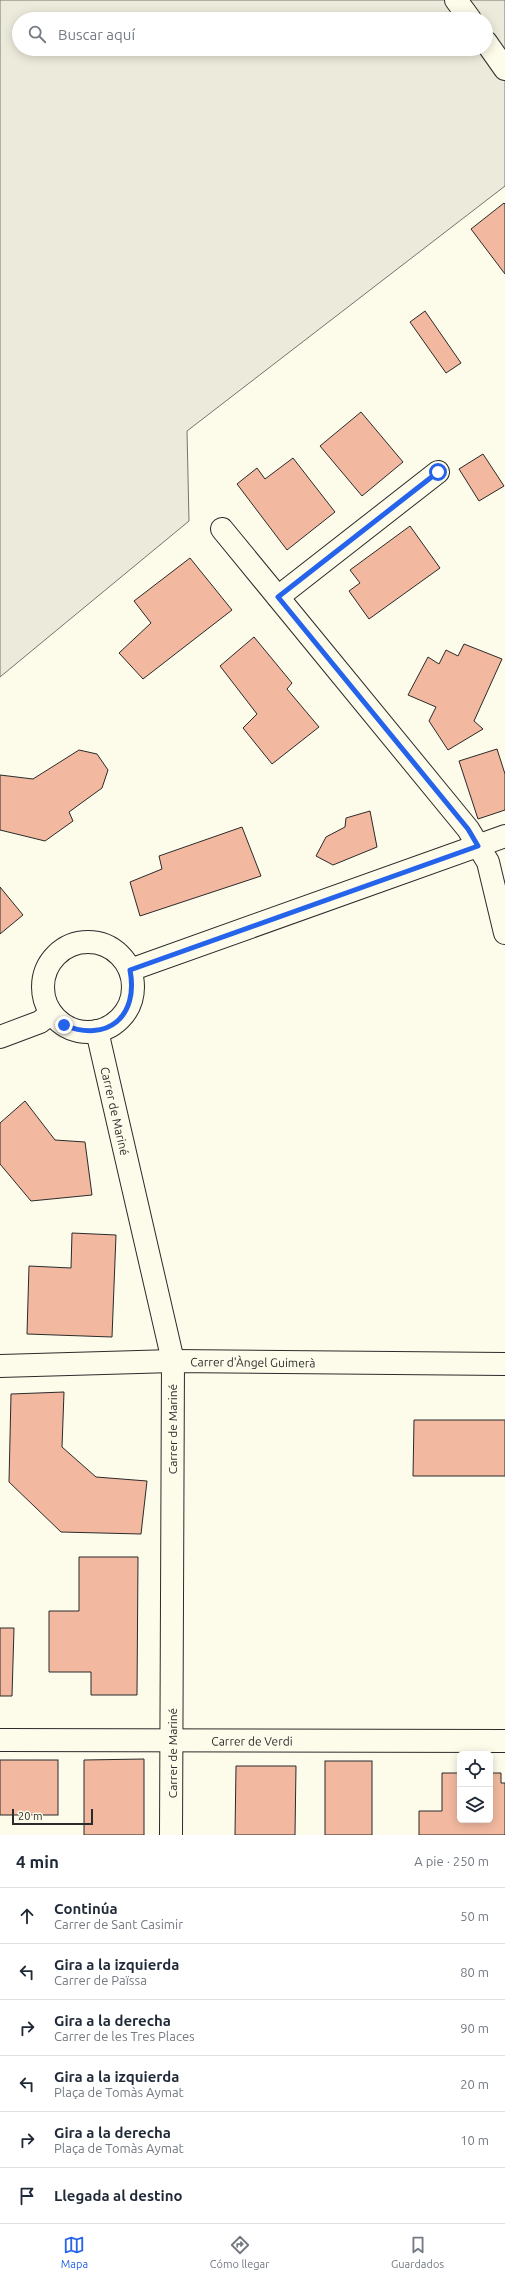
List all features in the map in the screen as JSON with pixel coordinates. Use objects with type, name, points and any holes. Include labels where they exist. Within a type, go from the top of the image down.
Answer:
[{"type":"street","points":[[456,0],[465,12]]},
{"type":"street","points":[[493,52],[505,69]]},
{"type":"street","points":[[278,597],[438,472]]},
{"type":"street","points":[[222,529],[463,823],[488,862],[505,933]]},
{"type":"street","points":[[130,970],[505,836]]},
{"type":"street","points":[[85,942],[104,944],[120,954],[130,970],[133,985],[131,1001],[123,1015],[112,1025],[97,1031],[80,1031],[64,1025],[51,1013],[44,996],[44,976],[52,960],[67,947],[85,942]]},
{"type":"street","points":[[0,1037],[40,1022],[51,1013]]},
{"type":"street","name":"Carrer de Mariné","points":[[97,1031],[173,1361],[171,1835]]},
{"type":"street","name":"Carrer d'Àngel Guimerà","points":[[0,1366],[173,1361],[505,1364]]},
{"type":"street","name":"Carrer de Verdi","points":[[0,1740],[505,1741]]},
{"type":"shaded area","points":[[0,0],[505,0],[505,186],[187,431],[189,521],[0,677]]},
{"type":"building","points":[[504,203],[505,204],[505,274],[471,229]]},
{"type":"building","points":[[425,311],[461,363],[446,373],[410,322]]},
{"type":"building","points":[[361,412],[403,462],[362,496],[320,446]]},
{"type":"building","points":[[483,454],[504,486],[479,501],[459,469]]},
{"type":"building","points":[[293,458],[335,512],[287,550],[237,484],[257,468],[265,479]]},
{"type":"building","points":[[410,526],[440,568],[369,619],[349,591],[360,583],[350,570]]},
{"type":"building","points":[[190,558],[232,610],[143,679],[119,653],[151,623],[134,601]]},
{"type":"building","points":[[254,637],[292,683],[287,689],[319,727],[272,764],[243,728],[257,714],[220,666]]},
{"type":"building","points":[[464,644],[502,659],[474,721],[483,729],[448,750],[429,721],[436,707],[408,695],[428,657],[439,664],[446,650],[458,656]]},
{"type":"building","points":[[497,749],[505,774],[505,810],[478,819],[459,761]]},
{"type":"building","points":[[79,750],[97,754],[108,770],[102,788],[69,812],[73,821],[45,841],[0,830],[0,775],[33,779]]},
{"type":"building","points":[[370,811],[377,847],[333,865],[316,856],[326,837],[345,827],[346,818]]},
{"type":"building","points":[[242,827],[261,876],[140,916],[130,882],[162,869],[159,856]]},
{"type":"building","points":[[0,887],[23,915],[0,934]]},
{"type":"building","points":[[25,1101],[55,1140],[85,1142],[92,1195],[31,1201],[0,1164],[0,1123]]},
{"type":"building","points":[[72,1233],[116,1235],[112,1337],[27,1334],[29,1266],[71,1268]]},
{"type":"building","points":[[64,1392],[62,1447],[96,1477],[147,1481],[141,1534],[61,1532],[9,1482],[11,1394]]},
{"type":"building","points":[[414,1420],[505,1420],[505,1476],[413,1476]]},
{"type":"building","points":[[79,1557],[138,1557],[137,1695],[91,1695],[91,1672],[49,1672],[49,1611],[79,1611]]},
{"type":"building","points":[[0,1628],[14,1628],[12,1696],[0,1696]]},
{"type":"building","points":[[144,1759],[144,1835],[84,1835],[84,1760]]},
{"type":"building","points":[[0,1760],[58,1760],[58,1815],[0,1815]]},
{"type":"building","points":[[325,1761],[372,1761],[372,1835],[325,1835]]},
{"type":"building","points":[[236,1766],[296,1766],[295,1835],[235,1835]]},
{"type":"building","points":[[442,1773],[457,1773],[457,1823],[493,1823],[493,1773],[501,1773],[501,1783],[505,1783],[505,1835],[419,1835],[419,1811],[442,1811]]},
{"type":"route","points":[[64,1025],[80,1031],[97,1031],[112,1025],[123,1015],[131,1001],[133,985],[130,970],[478,846],[468,829],[278,597],[438,472]]}]
